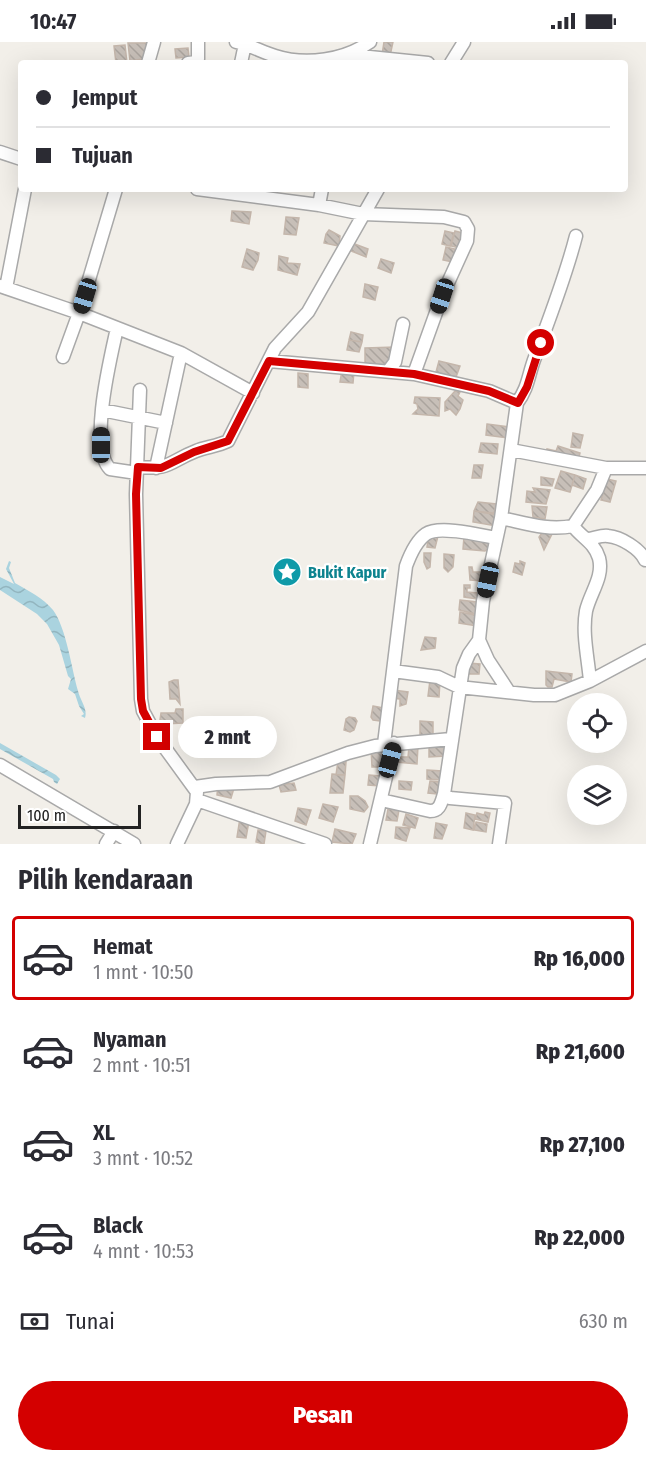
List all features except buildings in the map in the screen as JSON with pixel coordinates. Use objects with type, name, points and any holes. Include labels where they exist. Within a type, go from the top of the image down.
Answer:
[{"type":"street","points":[[149,60],[154,42]]},
{"type":"street","points":[[197,60],[198,42]]},
{"type":"street","points":[[277,42],[277,57]]},
{"type":"street","points":[[348,59],[370,42]]},
{"type":"street","points":[[453,60],[464,42]]},
{"type":"street","points":[[241,60],[240,43],[277,57],[289,59],[368,60]]},
{"type":"street","points":[[0,152],[18,158]]},
{"type":"street","points":[[24,192],[3,287],[79,313],[181,353],[253,393]]},
{"type":"street","points":[[63,357],[79,313],[115,192]]},
{"type":"street","points":[[231,192],[363,214],[444,217],[460,220],[467,226],[467,241],[442,296],[414,374]]},
{"type":"street","points":[[319,206],[321,192]]},
{"type":"street","points":[[117,328],[102,410],[101,445],[107,466],[113,471],[156,468],[228,441],[278,343],[308,312],[376,192]]},
{"type":"street","points":[[381,800],[432,811],[439,807],[444,794],[459,687],[466,660],[479,640],[483,601],[501,518],[518,403],[527,387],[533,363],[564,280],[576,236]]},
{"type":"street","points":[[389,370],[395,362],[403,324]]},
{"type":"street","points":[[156,468],[181,353]]},
{"type":"street","points":[[269,361],[414,374],[489,391],[518,403]]},
{"type":"street","points":[[140,390],[137,470],[140,678],[143,711],[157,737],[196,794],[325,844]]},
{"type":"street","points":[[102,410],[166,423]]},
{"type":"street","points":[[511,450],[606,468],[646,468]]},
{"type":"street","points":[[573,526],[597,490],[606,468]]},
{"type":"street","points":[[501,518],[543,528],[573,526]]},
{"type":"street","points":[[573,526],[588,539],[597,553],[600,566],[599,577],[586,612],[585,637],[590,681]]},
{"type":"street","points":[[370,844],[381,800],[389,744],[393,671],[405,566],[409,556],[421,538],[427,533],[439,530],[496,538]]},
{"type":"street","points":[[588,539],[612,536],[638,550],[645,560]]},
{"type":"street","points":[[479,640],[509,692]]},
{"type":"street","points":[[393,671],[438,677],[459,687],[555,695],[590,681],[646,651]]},
{"type":"street","points":[[177,844],[196,794],[216,784],[270,783],[348,753],[389,744],[451,739]]},
{"type":"street","points":[[0,765],[134,844]]},
{"type":"street","points":[[444,794],[450,798],[505,803],[499,844]]},
{"type":"street","points":[[106,844],[114,831]]},
{"type":"water","points":[[9,561],[11,562],[9,568],[15,583],[45,602],[58,618],[85,708],[85,718],[81,716],[84,714],[75,694],[68,689],[71,679],[68,676],[59,645],[47,624],[37,614],[0,590],[0,577],[14,584],[6,569]]},
{"type":"water","points":[[0,743],[56,775],[60,779],[57,784],[53,779],[0,749]]},
{"type":"place","name":"Bukit Kapur","points":[[287,572]]},
{"type":"route","points":[[157,737],[143,711],[141,699],[136,494],[138,467],[161,468],[194,452],[228,441],[269,361],[414,374],[489,391],[518,403],[527,387],[541,343]]}]
